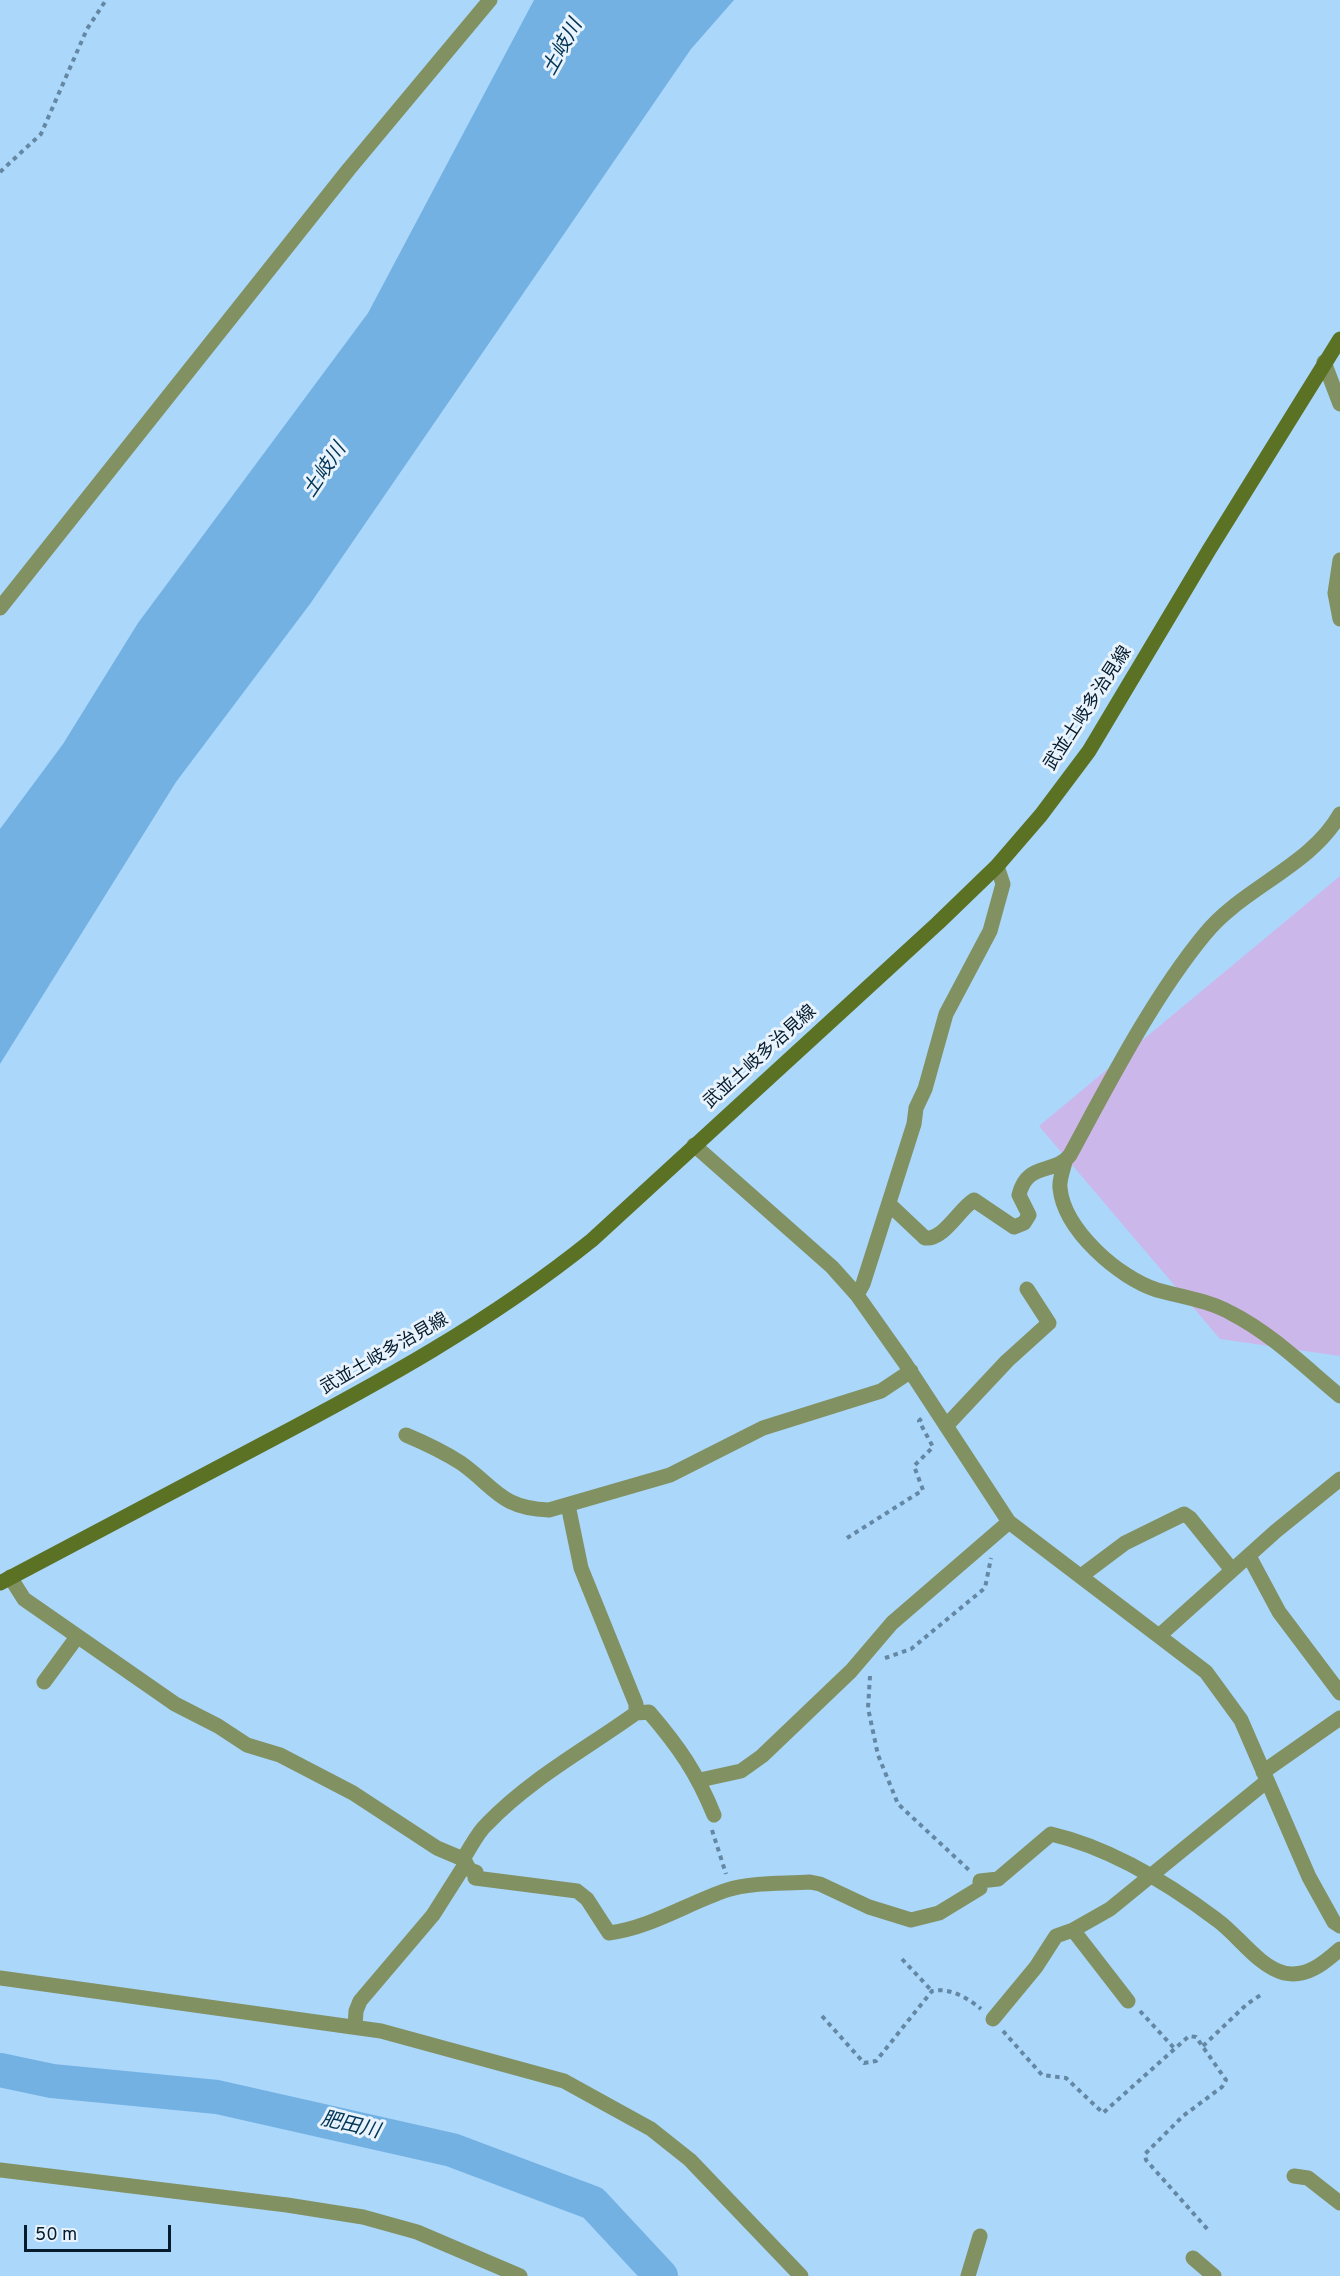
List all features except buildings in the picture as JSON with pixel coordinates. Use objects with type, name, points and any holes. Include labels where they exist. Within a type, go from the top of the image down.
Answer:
[{"type":"main road","name":"武並土岐多治見線","points":[[5,1580],[356,1394],[488,1318],[541,1281],[592,1240],[938,923],[997,866],[1041,815],[1089,752],[1340,339]]},
{"type":"street","points":[[0,608],[348,169],[490,0]]},
{"type":"street","points":[[1324,362],[1340,404]]},
{"type":"street","points":[[1340,560],[1335,593],[1340,619]]},
{"type":"street","points":[[1340,814],[1332,828],[1317,842],[1278,876],[1236,903],[1205,933],[1157,1004],[1065,1162],[1059,1185],[1065,1210],[1084,1237],[1102,1256],[1139,1282],[1214,1305],[1256,1327],[1340,1396]]},
{"type":"street","points":[[857,1295],[863,1284],[889,1204],[946,1014],[990,931],[1003,884],[997,866]]},
{"type":"street","points":[[694,1145],[832,1267],[857,1295],[911,1371],[1009,1522],[1206,1672],[1241,1720],[1309,1877],[1334,1922],[1340,1926]]},
{"type":"street","points":[[889,1204],[926,1238],[931,1239],[974,1200],[1014,1227],[1018,1227],[1029,1215],[1019,1195],[1030,1173],[1065,1162]]},
{"type":"street","points":[[946,1425],[1007,1361],[1049,1323],[1027,1289]]},
{"type":"street","points":[[406,1435],[459,1462],[507,1502],[535,1510],[549,1510],[670,1474],[763,1428],[881,1391],[911,1371]]},
{"type":"street","points":[[1160,1635],[1340,1479]]},
{"type":"street","points":[[568,1505],[581,1568],[636,1704],[636,1713]]},
{"type":"street","points":[[1082,1576],[1125,1543],[1184,1514],[1190,1518],[1233,1570]]},
{"type":"street","points":[[700,1780],[741,1771],[762,1756],[867,1660],[892,1623],[1009,1522]]},
{"type":"street","points":[[1249,1556],[1279,1612],[1340,1693]]},
{"type":"street","points":[[5,1580],[24,1599],[77,1638],[175,1704],[218,1726],[247,1745],[280,1755],[353,1793],[436,1848],[465,1861],[470,1870],[476,1872],[475,1878],[577,1892],[587,1899],[609,1933],[628,1931],[689,1903],[730,1889],[820,1884],[869,1907],[911,1920],[939,1913],[980,1888],[980,1881],[998,1880],[1051,1834],[1076,1840],[1149,1875],[1215,1918],[1272,1969],[1287,1973],[1309,1972],[1340,1949]]},
{"type":"street","points":[[44,1682],[77,1638]]},
{"type":"street","points":[[355,2027],[356,2011],[360,2001],[433,1915],[485,1825],[547,1773],[636,1713],[649,1712],[676,1744],[700,1780],[714,1815]]},
{"type":"street","points":[[993,2019],[1036,1967],[1056,1935],[1073,1930],[1110,1909],[1265,1777],[1338,1723]]},
{"type":"street","points":[[1073,1930],[1128,2001]]},
{"type":"street","points":[[0,1978],[355,2027],[444,2047],[564,2081],[603,2100],[651,2129],[690,2160],[801,2276]]},
{"type":"street","points":[[0,2170],[287,2205],[363,2217],[417,2232],[520,2276]]},
{"type":"street","points":[[1294,2176],[1308,2178],[1340,2203]]},
{"type":"street","points":[[968,2276],[980,2236]]},
{"type":"street","points":[[1193,2258],[1214,2276]]},
{"type":"path","points":[[0,172],[41,134],[87,28],[106,0]]},
{"type":"path","points":[[847,1538],[922,1490],[914,1466],[933,1447],[920,1421],[933,1405]]},
{"type":"path","points":[[980,1881],[898,1804],[879,1755],[868,1708],[867,1660],[911,1649],[985,1588],[990,1573],[992,1554]]},
{"type":"path","points":[[714,1815],[709,1820],[723,1859],[730,1889]]},
{"type":"path","points":[[902,1959],[932,1991]]},
{"type":"path","points":[[822,2016],[864,2063],[876,2061],[932,1991],[940,1989],[957,1994],[993,2019],[1022,2056],[1042,2075],[1066,2078],[1103,2113],[1174,2048],[1189,2036],[1196,2037],[1226,2080],[1222,2088],[1183,2116],[1145,2154],[1146,2160],[1209,2231]]},
{"type":"path","points":[[1203,2046],[1247,2004],[1263,1995]]},
{"type":"path","points":[[1128,2001],[1174,2048]]},
{"type":"shaded area","points":[[1340,876],[1340,1356],[1220,1339],[1039,1126]]},
{"type":"water","name":"土岐川","points":[[534,0],[734,0],[691,49],[310,604],[176,782],[0,1064],[0,829],[63,744],[138,623],[368,313]]},
{"type":"waterway","name":"肥田川","points":[[0,2070],[52,2081],[217,2097],[452,2150],[593,2203],[661,2276]]}]
